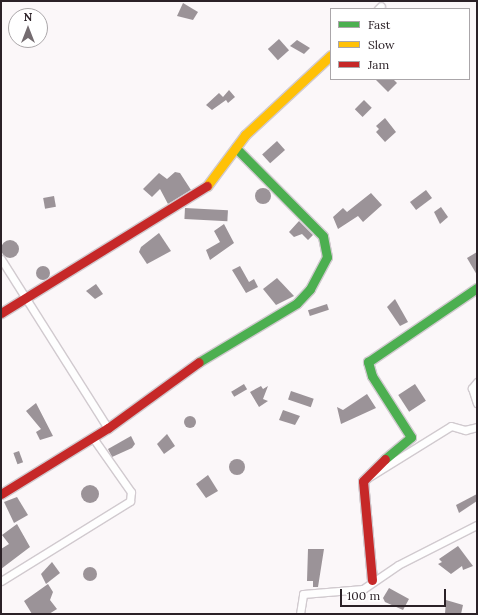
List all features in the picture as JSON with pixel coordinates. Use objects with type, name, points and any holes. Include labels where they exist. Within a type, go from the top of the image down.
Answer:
[{"type":"street","points":[[1,313],[195,195],[211,182],[236,148],[287,93],[330,56]]},
{"type":"street","points":[[1,494],[108,428],[204,358],[298,303],[310,289],[327,257],[324,236],[236,148]]},
{"type":"street","points":[[1,259],[24,298],[108,428]]},
{"type":"street","points":[[372,580],[362,482],[365,474],[411,437],[372,376],[368,362],[477,288]]},
{"type":"street","points":[[477,382],[472,388],[477,403]]},
{"type":"street","points":[[362,482],[451,426],[465,430],[477,427]]},
{"type":"street","points":[[1,581],[130,501],[131,492],[93,438]]},
{"type":"street","points":[[300,614],[303,594],[363,589],[372,580],[477,525]]},
{"type":"building","points":[[183,3],[198,12],[193,20],[177,16]]},
{"type":"building","points":[[279,39],[289,50],[278,60],[268,49]]},
{"type":"building","points":[[297,40],[310,48],[304,54],[290,46]]},
{"type":"building","points":[[376,80],[394,80],[397,83],[388,92]]},
{"type":"building","points":[[229,90],[235,97],[228,103],[226,100],[212,110],[206,105],[219,93],[223,97]]},
{"type":"building","points":[[364,100],[372,108],[363,117],[355,109]]},
{"type":"building","points":[[385,118],[396,132],[385,142],[376,132],[379,129],[376,126]]},
{"type":"building","points":[[277,141],[285,150],[270,163],[262,154]]},
{"type":"building","points":[[175,172],[180,173],[191,190],[168,204],[160,189],[152,197],[143,189],[159,173],[167,179]]},
{"type":"building","points":[[260,188],[266,188],[271,193],[269,202],[266,204],[260,204],[255,199],[255,193]]},
{"type":"building","points":[[426,190],[432,198],[416,210],[410,202]]},
{"type":"building","points":[[371,193],[382,205],[363,222],[358,216],[338,229],[333,217],[343,208],[347,212]]},
{"type":"building","points":[[54,196],[56,207],[45,209],[43,198]]},
{"type":"building","points":[[441,207],[448,217],[440,224],[434,212]]},
{"type":"building","points":[[185,208],[228,210],[227,221],[184,219]]},
{"type":"building","points":[[299,221],[313,235],[308,240],[302,234],[294,237],[289,232]]},
{"type":"building","points":[[224,224],[234,243],[210,260],[206,250],[220,242],[214,231]]},
{"type":"building","points":[[159,233],[171,251],[147,264],[139,252],[141,247]]},
{"type":"building","points":[[10,240],[16,243],[19,249],[16,255],[10,258],[4,255],[1,249],[4,243]]},
{"type":"building","points":[[477,252],[477,275],[467,258]]},
{"type":"building","points":[[43,266],[48,268],[50,273],[48,278],[43,280],[38,278],[36,273],[38,268]]},
{"type":"building","points":[[240,266],[249,282],[254,279],[258,287],[246,293],[232,270]]},
{"type":"building","points":[[277,278],[294,296],[276,305],[263,289]]},
{"type":"building","points":[[96,284],[103,294],[95,299],[86,291]]},
{"type":"building","points":[[395,299],[408,322],[400,326],[387,307]]},
{"type":"building","points":[[327,304],[329,310],[310,316],[308,310]]},
{"type":"building","points":[[244,384],[247,389],[234,397],[231,392]]},
{"type":"building","points":[[415,384],[426,401],[409,412],[398,395]]},
{"type":"building","points":[[261,386],[263,389],[268,386],[263,399],[268,401],[259,407],[250,392]]},
{"type":"building","points":[[291,391],[314,399],[311,407],[288,400]]},
{"type":"building","points":[[367,394],[376,408],[341,424],[337,407],[343,410]]},
{"type":"building","points":[[36,403],[53,436],[40,440],[36,432],[41,429],[26,411]]},
{"type":"building","points":[[283,410],[300,416],[295,425],[279,420]]},
{"type":"building","points":[[188,416],[192,416],[196,422],[192,428],[188,428],[184,424],[184,420]]},
{"type":"building","points":[[167,434],[175,446],[164,454],[157,444]]},
{"type":"building","points":[[131,436],[135,444],[132,448],[112,457],[108,449]]},
{"type":"building","points":[[19,451],[23,462],[17,464],[13,453]]},
{"type":"building","points":[[234,459],[240,459],[245,464],[243,473],[240,475],[234,475],[229,470],[229,464]]},
{"type":"building","points":[[208,475],[218,491],[206,498],[196,484]]},
{"type":"building","points":[[90,485],[96,488],[99,494],[96,500],[90,503],[84,500],[81,494],[84,488]]},
{"type":"building","points":[[477,494],[477,501],[459,513],[456,505]]},
{"type":"building","points":[[17,497],[28,515],[14,523],[4,502]]},
{"type":"building","points":[[17,524],[30,547],[1,569],[1,549],[9,544],[2,535]]},
{"type":"building","points":[[458,546],[473,566],[463,570],[462,566],[451,574],[438,564],[442,562],[439,559]]},
{"type":"building","points":[[308,549],[324,549],[318,587],[313,587],[313,581],[307,581]]},
{"type":"building","points":[[52,562],[60,573],[46,584],[41,574]]},
{"type":"building","points":[[90,567],[95,569],[97,574],[95,579],[90,581],[85,579],[83,574],[85,569]]},
{"type":"building","points":[[48,584],[53,592],[50,600],[57,609],[49,614],[32,614],[24,601]]},
{"type":"building","points":[[389,588],[409,599],[403,610],[385,602],[383,598]]},
{"type":"building","points":[[446,600],[463,605],[461,614],[445,614]]},
{"type":"traffic: fast","points":[[199,362],[297,303],[310,289],[327,257],[323,236],[236,148]]},
{"type":"traffic: fast","points":[[385,459],[411,437],[372,376],[368,362],[477,288]]},
{"type":"traffic: slow","points":[[207,186],[245,135],[330,56]]},
{"type":"traffic: jam","points":[[1,313],[207,186]]},
{"type":"traffic: jam","points":[[1,494],[108,428],[199,362]]},
{"type":"traffic: jam","points":[[372,580],[363,481],[385,459]]}]
